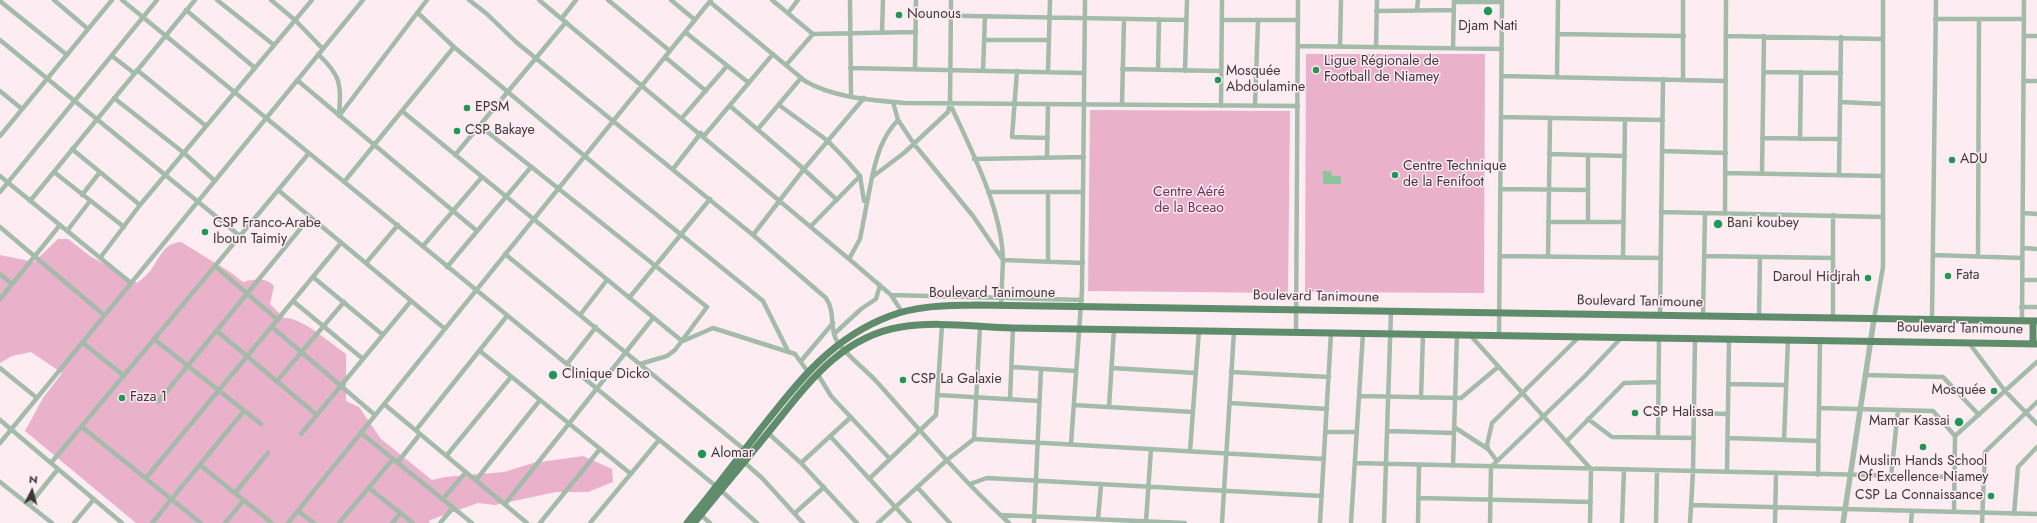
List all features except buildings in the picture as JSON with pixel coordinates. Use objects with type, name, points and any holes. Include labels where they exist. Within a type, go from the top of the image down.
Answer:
[{"type":"main road","name":"Boulevard Tanimoune","points":[[694,523],[745,450],[796,384],[838,343],[866,326],[902,312],[920,308],[1001,302],[1296,310],[2035,321]]},
{"type":"main road","points":[[2035,321],[2035,344]]},
{"type":"main road","name":"Boulevard Tanimoune","points":[[687,523],[744,462],[817,373],[844,350],[870,336],[900,327],[942,325],[1013,328],[2035,344]]},
{"type":"street","points":[[54,0],[88,29]]},
{"type":"street","points":[[0,136],[112,0]]},
{"type":"street","points":[[122,0],[265,119],[398,225],[719,489],[758,523]]},
{"type":"street","points":[[0,192],[157,0]]},
{"type":"street","points":[[30,201],[194,0]]},
{"type":"street","points":[[217,0],[274,45]]},
{"type":"street","points":[[271,0],[295,20],[323,49]]},
{"type":"street","points":[[100,258],[140,205],[312,0]]},
{"type":"street","points":[[0,443],[363,0]]},
{"type":"street","points":[[339,116],[428,0]]},
{"type":"street","points":[[469,0],[537,58],[710,199],[826,298],[831,306],[834,334],[838,343],[870,374],[947,460],[1009,523]]},
{"type":"street","points":[[539,0],[880,285],[891,295],[902,312]]},
{"type":"street","points":[[562,18],[576,0]]},
{"type":"street","points":[[608,0],[670,51]]},
{"type":"street","points":[[671,0],[695,20]]},
{"type":"street","points":[[772,0],[813,34],[916,32]]},
{"type":"street","points":[[788,13],[798,0]]},
{"type":"street","points":[[850,0],[851,96]]},
{"type":"street","points":[[882,33],[883,0]]},
{"type":"street","points":[[915,69],[916,0]]},
{"type":"street","points":[[872,177],[914,144],[946,114],[950,104],[951,0]]},
{"type":"street","points":[[1048,72],[1050,0]]},
{"type":"street","points":[[1071,444],[1082,303],[1085,0]]},
{"type":"street","points":[[1185,71],[1187,0]]},
{"type":"street","points":[[1221,106],[1222,0]]},
{"type":"street","points":[[1296,332],[1298,0]]},
{"type":"street","points":[[1340,46],[1341,0]]},
{"type":"street","points":[[1376,47],[1377,0]]},
{"type":"street","points":[[1418,0],[1418,10]]},
{"type":"street","points":[[1557,77],[1558,0]]},
{"type":"street","points":[[1683,0],[1683,80]]},
{"type":"street","points":[[1725,213],[1726,0]]},
{"type":"street","points":[[1843,523],[1870,341],[1883,267],[1883,0]]},
{"type":"street","points":[[1932,320],[1936,0]]},
{"type":"street","points":[[2022,321],[2024,0]]},
{"type":"street","points":[[0,1],[67,55]]},
{"type":"street","points":[[288,523],[711,1],[801,78],[819,88],[851,96],[893,102],[950,104],[1298,106]]},
{"type":"street","points":[[1453,48],[1454,1],[1502,1],[1499,335]]},
{"type":"street","points":[[186,10],[255,68]]},
{"type":"street","points":[[1376,11],[1454,10]]},
{"type":"street","points":[[418,13],[454,47],[763,301],[788,351]]},
{"type":"street","points":[[916,15],[1186,20]]},
{"type":"street","points":[[983,71],[985,16]]},
{"type":"street","points":[[1122,105],[1124,19]]},
{"type":"street","points":[[1158,70],[1159,19]]},
{"type":"street","points":[[1935,19],[2024,19]]},
{"type":"street","points":[[1978,256],[1979,19]]},
{"type":"street","points":[[1222,20],[1298,20]]},
{"type":"street","points":[[1255,106],[1258,20]]},
{"type":"street","points":[[455,155],[566,22]]},
{"type":"street","points":[[685,32],[749,83]]},
{"type":"street","points":[[786,65],[813,34]]},
{"type":"street","points":[[1558,34],[1684,36]]},
{"type":"street","points":[[1726,36],[1883,38]]},
{"type":"street","points":[[1762,174],[1764,36]]},
{"type":"street","points":[[2024,36],[2037,36]]},
{"type":"street","points":[[1839,175],[1841,38]]},
{"type":"street","points":[[0,40],[240,236]]},
{"type":"street","points":[[984,40],[1049,40]]},
{"type":"street","points":[[1298,46],[1502,49]]},
{"type":"street","points":[[344,182],[454,47]]},
{"type":"street","points":[[318,54],[334,69],[337,76],[341,95],[339,116]]},
{"type":"street","points":[[673,169],[702,135],[730,106],[773,54]]},
{"type":"street","points":[[112,56],[136,72],[206,126]]},
{"type":"street","points":[[665,57],[706,91]]},
{"type":"street","points":[[682,118],[727,66]]},
{"type":"street","points":[[850,68],[1084,72]]},
{"type":"street","points":[[1122,69],[1185,71],[1221,70]]},
{"type":"street","points":[[1017,71],[1012,137],[1048,138]]},
{"type":"street","points":[[1764,72],[1841,73]]},
{"type":"street","points":[[1800,139],[1801,72]]},
{"type":"street","points":[[1502,76],[1726,80]]},
{"type":"street","points":[[758,129],[801,78]]},
{"type":"street","points":[[1660,315],[1663,79]]},
{"type":"street","points":[[297,80],[477,231]]},
{"type":"street","points":[[2024,81],[2037,81]]},
{"type":"street","points":[[0,91],[22,109]]},
{"type":"street","points":[[114,98],[184,153],[215,181]]},
{"type":"street","points":[[753,235],[781,201],[804,169],[864,98]]},
{"type":"street","points":[[893,102],[898,120],[914,144],[973,216],[1003,260]]},
{"type":"street","points":[[1840,102],[1883,104]]},
{"type":"street","points":[[891,295],[1001,302],[1003,246],[988,192],[950,104]]},
{"type":"street","points":[[1047,157],[1048,104]]},
{"type":"street","points":[[779,105],[828,141],[860,176],[864,192],[864,211]]},
{"type":"street","points":[[730,106],[804,169],[837,200]]},
{"type":"street","points":[[402,111],[682,341]]},
{"type":"street","points":[[1501,117],[1663,120]]},
{"type":"street","points":[[1548,257],[1550,118]]},
{"type":"street","points":[[1623,258],[1625,119]]},
{"type":"street","points":[[849,259],[860,239],[864,211],[879,148],[889,130],[898,120]]},
{"type":"street","points":[[480,126],[707,307],[682,341],[668,356],[640,364]]},
{"type":"street","points":[[1762,138],[1840,139]]},
{"type":"street","points":[[72,149],[140,205]]},
{"type":"street","points":[[1662,151],[1726,153]]},
{"type":"street","points":[[51,463],[309,153]]},
{"type":"street","points":[[1549,154],[1625,156]]},
{"type":"street","points":[[1588,155],[1588,222]]},
{"type":"street","points":[[974,159],[1084,157]]},
{"type":"street","points":[[447,266],[531,167]]},
{"type":"street","points":[[54,172],[124,227]]},
{"type":"street","points":[[82,195],[100,172]]},
{"type":"street","points":[[1726,173],[1883,176]]},
{"type":"street","points":[[0,176],[131,283]]},
{"type":"street","points":[[811,226],[860,176]]},
{"type":"street","points":[[423,246],[482,177]]},
{"type":"street","points":[[1501,189],[1588,190]]},
{"type":"street","points":[[278,190],[445,329]]},
{"type":"street","points":[[988,192],[1083,192]]},
{"type":"street","points":[[1048,192],[1048,261]]},
{"type":"street","points":[[629,298],[710,199]]},
{"type":"street","points":[[67,231],[90,201]]},
{"type":"street","points":[[1661,212],[1883,217]]},
{"type":"street","points":[[1703,316],[1705,212]]},
{"type":"street","points":[[2023,213],[2037,214]]},
{"type":"street","points":[[1833,215],[1833,318]]},
{"type":"street","points":[[158,402],[310,217]]},
{"type":"street","points":[[1548,222],[1623,222]]},
{"type":"street","points":[[0,299],[60,225]]},
{"type":"street","points":[[366,263],[398,225]]},
{"type":"street","points":[[0,227],[104,315]]},
{"type":"street","points":[[146,478],[342,243]]},
{"type":"street","points":[[2022,248],[2037,249]]},
{"type":"street","points":[[505,254],[745,450]]},
{"type":"street","points":[[1933,255],[2022,258]]},
{"type":"street","points":[[1500,256],[1661,258]]},
{"type":"street","points":[[1704,256],[1833,258]]},
{"type":"street","points":[[1759,317],[1760,257]]},
{"type":"street","points":[[1003,260],[1083,263]]},
{"type":"street","points":[[215,266],[278,320]]},
{"type":"street","points":[[0,274],[12,284]]},
{"type":"street","points":[[313,277],[383,335]]},
{"type":"street","points":[[580,315],[607,280]]},
{"type":"street","points":[[2022,280],[2037,280]]},
{"type":"street","points":[[834,334],[860,309],[876,300],[880,285]]},
{"type":"street","points":[[293,301],[363,359]]},
{"type":"street","points":[[301,434],[411,301]]},
{"type":"street","points":[[277,381],[344,302]]},
{"type":"street","points":[[2021,307],[2037,307]]},
{"type":"street","points":[[1384,523],[1391,311]]},
{"type":"street","points":[[416,430],[507,316]]},
{"type":"street","points":[[505,504],[653,318]]},
{"type":"street","points":[[801,361],[833,323]]},
{"type":"street","points":[[869,479],[936,415],[942,325]]},
{"type":"street","points":[[272,327],[375,415]]},
{"type":"street","points":[[567,364],[596,327]]},
{"type":"street","points":[[974,439],[980,327]]},
{"type":"street","points":[[682,341],[713,328],[795,354],[808,372]]},
{"type":"street","points":[[1010,399],[1013,328]]},
{"type":"street","points":[[1109,407],[1114,329]]},
{"type":"street","points":[[1190,451],[1199,330]]},
{"type":"street","points":[[217,331],[317,415]]},
{"type":"street","points":[[1222,523],[1234,331]]},
{"type":"street","points":[[1320,523],[1331,333]]},
{"type":"street","points":[[1351,523],[1363,333]]},
{"type":"street","points":[[1421,398],[1423,334]]},
{"type":"street","points":[[1453,466],[1457,334]]},
{"type":"street","points":[[1470,335],[1522,393],[1545,416],[1591,469],[1590,523]]},
{"type":"street","points":[[1488,450],[1488,437],[1492,423],[1581,336]]},
{"type":"street","points":[[1490,523],[1491,467],[1545,416],[1622,337]]},
{"type":"street","points":[[1658,438],[1659,338]]},
{"type":"street","points":[[1690,523],[1694,438],[1695,338]]},
{"type":"street","points":[[154,339],[261,424]]},
{"type":"street","points":[[1727,472],[1729,339]]},
{"type":"street","points":[[1784,440],[1788,339]]},
{"type":"street","points":[[1818,475],[1820,340]]},
{"type":"street","points":[[82,342],[124,376]]},
{"type":"street","points":[[1968,342],[2005,392],[2037,424]]},
{"type":"street","points":[[480,351],[631,474]]},
{"type":"street","points":[[1955,436],[2037,362]]},
{"type":"street","points":[[1012,367],[1076,371]]},
{"type":"street","points":[[1359,396],[1421,398],[1455,398],[1465,396],[1498,367]]},
{"type":"street","points":[[0,368],[36,398]]},
{"type":"street","points":[[1112,368],[1196,373]]},
{"type":"street","points":[[1034,523],[1041,369]]},
{"type":"street","points":[[1232,372],[1329,377]]},
{"type":"street","points":[[817,373],[830,394],[890,459]]},
{"type":"street","points":[[1865,376],[1943,377],[1979,415]]},
{"type":"street","points":[[447,455],[511,377]]},
{"type":"street","points":[[1567,441],[1626,382],[1658,382]]},
{"type":"street","points":[[1729,384],[1786,385]]},
{"type":"street","points":[[938,395],[1039,401]]},
{"type":"street","points":[[476,480],[540,400]]},
{"type":"street","points":[[1982,523],[1985,452],[2037,402]]},
{"type":"street","points":[[1230,403],[1327,409]]},
{"type":"street","points":[[384,404],[527,523]]},
{"type":"street","points":[[1074,405],[1193,412]]},
{"type":"street","points":[[1818,408],[1860,410],[1932,410],[1955,436],[1954,512]]},
{"type":"street","points":[[1891,477],[1898,410]]},
{"type":"street","points":[[152,523],[244,411]]},
{"type":"street","points":[[1694,413],[1728,414]]},
{"type":"street","points":[[801,463],[851,417]]},
{"type":"street","points":[[1588,419],[1610,437],[1694,438]]},
{"type":"street","points":[[0,420],[122,523]]},
{"type":"street","points":[[82,427],[201,523]]},
{"type":"street","points":[[1454,427],[1488,450],[1497,461]]},
{"type":"street","points":[[1388,431],[1453,433]]},
{"type":"street","points":[[1325,432],[1356,432]]},
{"type":"street","points":[[361,433],[472,523]]},
{"type":"street","points":[[768,433],[801,463],[857,523]]},
{"type":"street","points":[[398,462],[420,434]]},
{"type":"street","points":[[830,436],[910,523]]},
{"type":"street","points":[[1728,438],[1818,441]]},
{"type":"street","points":[[878,523],[947,460],[974,439],[1324,459]]},
{"type":"street","points":[[590,523],[659,440]]},
{"type":"street","points":[[2014,514],[2018,467],[2037,447]]},
{"type":"street","points":[[540,523],[600,449]]},
{"type":"street","points":[[1146,521],[1151,449]]},
{"type":"street","points":[[235,493],[268,453]]},
{"type":"street","points":[[340,523],[393,459]]},
{"type":"street","points":[[744,462],[765,481],[803,523]]},
{"type":"street","points":[[1355,463],[1891,477],[1954,477]]},
{"type":"street","points":[[200,465],[272,523]]},
{"type":"street","points":[[1418,523],[1419,465]]},
{"type":"street","points":[[29,505],[58,469]]},
{"type":"street","points":[[1622,523],[1624,470]]},
{"type":"street","points":[[1656,523],[1657,471]]},
{"type":"street","points":[[443,499],[466,472]]},
{"type":"street","points":[[1775,523],[1776,474]]},
{"type":"street","points":[[970,484],[987,478],[1322,496]]},
{"type":"street","points":[[0,482],[52,523]]},
{"type":"street","points":[[1098,519],[1101,484]]},
{"type":"street","points":[[795,513],[824,487]]},
{"type":"street","points":[[917,487],[950,523]]},
{"type":"street","points":[[369,488],[414,523]]},
{"type":"street","points":[[1419,498],[1591,502]]},
{"type":"street","points":[[74,523],[94,499]]},
{"type":"street","points":[[225,523],[244,500]]},
{"type":"street","points":[[1691,505],[2037,514]]},
{"type":"street","points":[[440,523],[453,508]]},
{"type":"street","points":[[298,511],[314,523]]},
{"type":"street","points":[[1911,523],[1912,511]]},
{"type":"street","points":[[392,523],[401,513]]},
{"type":"street","points":[[701,515],[710,523]]},
{"type":"street","points":[[1000,515],[1098,519],[1107,521],[1186,523]]},
{"type":"green space","name":"Centre Technique de la Fenifoot","points":[[1306,54],[1485,54],[1484,293],[1305,292]]},
{"type":"green space","name":"Centre Aéré de la Bceao","points":[[1090,110],[1290,111],[1288,293],[1088,291]]},
{"type":"green space","points":[[58,239],[68,239],[90,256],[137,283],[151,270],[166,248],[175,243],[181,242],[230,272],[243,282],[251,280],[264,280],[271,283],[274,286],[270,304],[284,318],[291,319],[307,326],[346,354],[346,401],[359,407],[381,439],[432,480],[445,477],[504,472],[533,463],[583,456],[612,469],[613,482],[588,492],[556,492],[495,505],[478,503],[430,520],[429,523],[136,523],[25,431],[43,398],[62,373],[31,352],[12,356],[0,363],[0,255],[34,262]]},
{"type":"shaded area","points":[[1323,171],[1331,171],[1332,176],[1341,176],[1341,184],[1323,184]]},
{"type":"place","name":"Djam Nati","points":[[1488,11]]},
{"type":"place","name":"Nounous","points":[[899,15]]},
{"type":"place","name":"Ligue Régionale de Football de Niamey","points":[[1316,70]]},
{"type":"place","name":"Mosquée Abdoulamine","points":[[1218,80]]},
{"type":"place","name":"EPSM","points":[[467,108]]},
{"type":"place","name":"CSP Bakaye","points":[[457,131]]},
{"type":"place","name":"ADU","points":[[1952,160]]},
{"type":"place","name":"Centre Technique de la Fenifoot","points":[[1395,175]]},
{"type":"place","name":"Bani koubey","points":[[1718,224]]},
{"type":"place","name":"CSP Franco-Arabe Iboun Taimiy","points":[[205,232]]},
{"type":"place","name":"Fata","points":[[1948,276]]},
{"type":"place","name":"Daroul Hidjrah","points":[[1868,278]]},
{"type":"place","name":"Clinique Dicko","points":[[553,375]]},
{"type":"place","name":"CSP La Galaxie","points":[[903,380]]},
{"type":"place","name":"Mosquée","points":[[1994,391]]},
{"type":"place","name":"Faza 1","points":[[122,398]]},
{"type":"place","name":"CSP Halissa","points":[[1635,413]]},
{"type":"place","name":"Mamar Kassai","points":[[1959,422]]},
{"type":"place","name":"Muslim Hands School Of Excellence Niamey","points":[[1923,447]]},
{"type":"place","name":"Alomar","points":[[702,454]]},
{"type":"place","name":"CSP La Connaissance","points":[[1991,496]]}]
